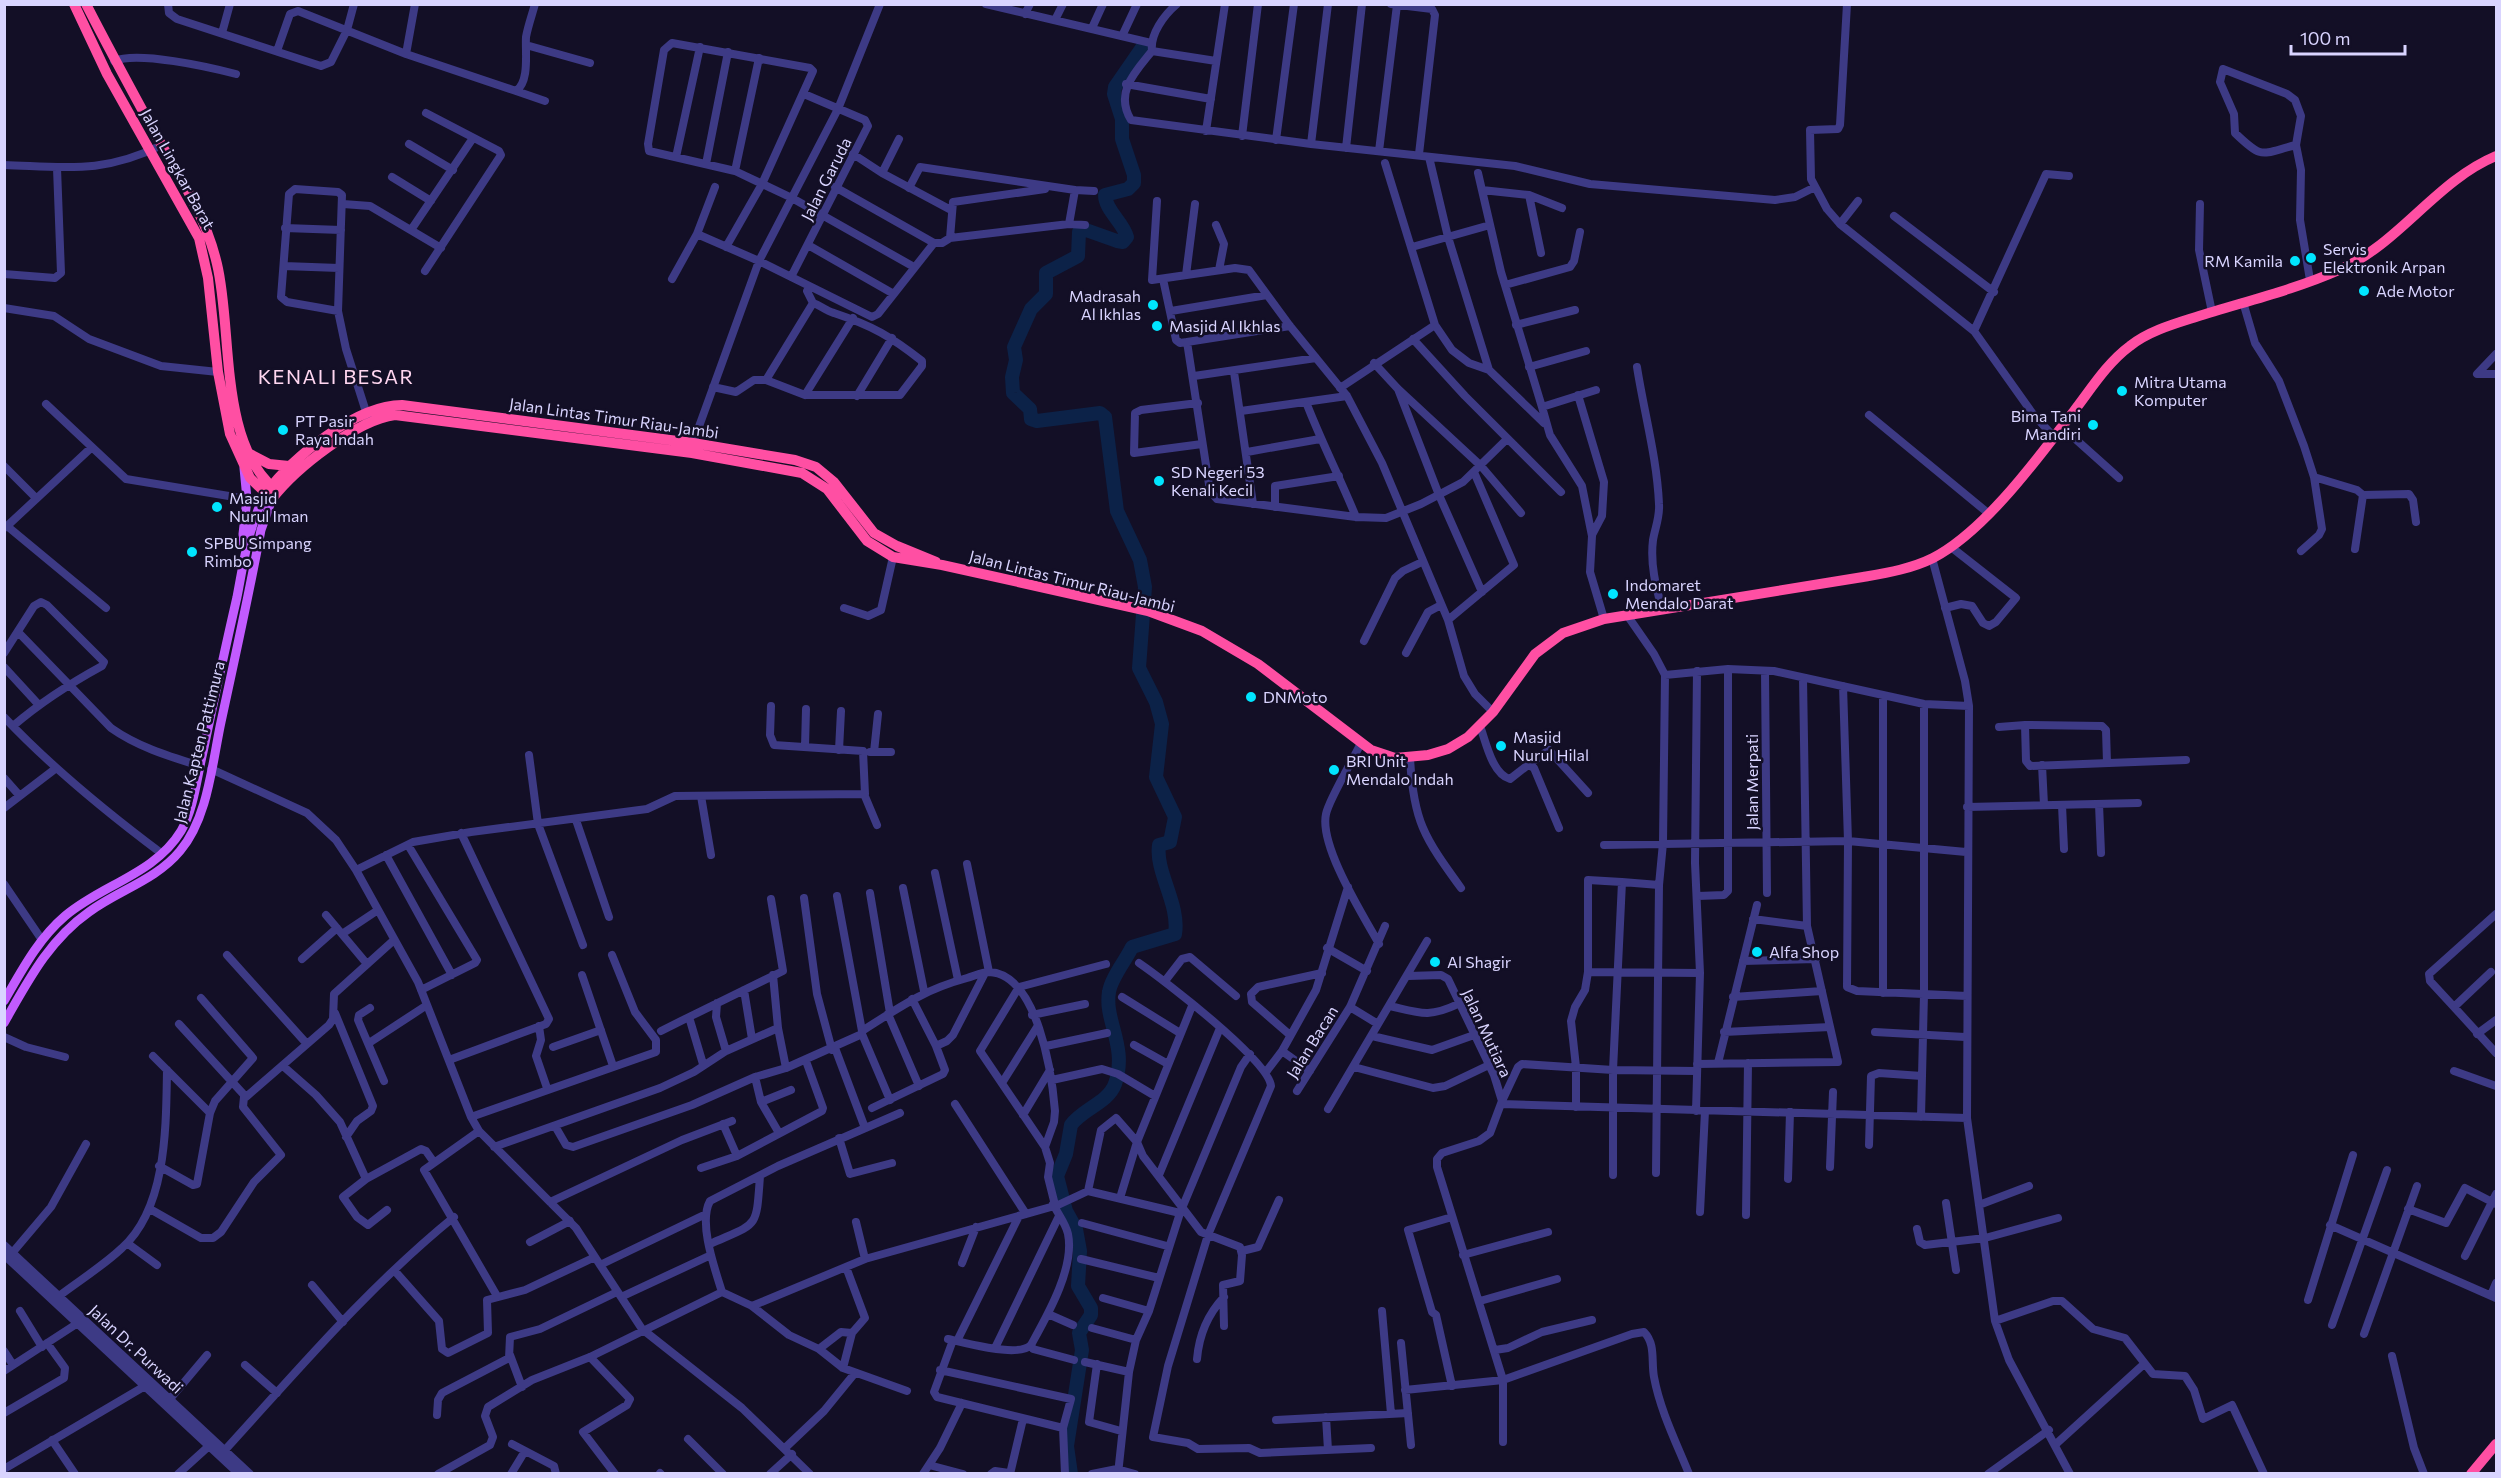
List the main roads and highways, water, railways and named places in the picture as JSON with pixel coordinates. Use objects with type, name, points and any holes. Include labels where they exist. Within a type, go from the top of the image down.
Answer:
[{"type":"highway","name":"Jalan Lingkar Barat","points":[[74,4],[107,74],[203,219],[213,249],[222,290],[232,394],[241,432],[255,466],[272,492]]},
{"type":"highway","name":"Jalan Lingkar Barat","points":[[86,4],[157,148],[204,253],[218,372],[230,434],[244,468],[272,492]]},
{"type":"highway","name":"Jalan Lintas Timur Riau-Jambi","points":[[272,492],[367,417],[387,406],[402,405],[802,473],[827,489],[867,541],[893,557],[942,565],[1148,611],[1202,631],[1234,649],[1297,692],[1361,743],[1383,755],[1410,758],[1448,749],[1480,726],[1493,712],[1535,654],[1563,633],[1627,615],[1863,577],[1905,568],[1932,558],[1951,547],[1988,513],[2062,427],[2110,365],[2130,346],[2165,327],[2310,280],[2355,261],[2451,184],[2482,162],[2496,156]]},
{"type":"highway","name":"Jalan Lintas Timur Riau-Jambi","points":[[272,492],[289,466],[345,423],[367,417]]},
{"type":"highway","name":"Jalan Lintas Timur Riau-Jambi","points":[[519,426],[693,443],[795,460],[816,467],[834,482],[874,533],[897,546],[942,565]]},
{"type":"highway","points":[[250,454],[269,464],[289,466]]},
{"type":"highway","points":[[2471,1473],[2496,1443]]},
{"type":"main road","points":[[244,468],[247,499],[243,534],[244,549]]},
{"type":"main road","name":"Jalan Kapten Pattimura","points":[[4,1000],[42,940],[65,915],[147,866],[181,831],[200,766],[244,549],[256,511],[272,492]]},
{"type":"main road","name":"Jalan Kapten Pattimura","points":[[4,1023],[32,975],[64,932],[92,910],[154,875],[180,851],[198,819],[228,692],[261,530],[272,492]]},
{"type":"main road","points":[[217,687],[228,692]]},
{"type":"waterway","points":[[1071,1474],[1067,1446],[1082,1350],[1079,1333],[1091,1315],[1091,1308],[1078,1286],[1080,1251],[1076,1229],[1066,1211],[1057,1176],[1066,1154],[1071,1125],[1107,1096],[1115,1084],[1119,1058],[1108,1003],[1113,981],[1132,947],[1175,934],[1174,911],[1159,855],[1159,845],[1170,842],[1175,817],[1156,777],[1162,724],[1156,702],[1139,668],[1145,587],[1140,560],[1117,511],[1105,417],[1100,413],[1037,421],[1031,419],[1030,409],[1013,393],[1012,377],[1016,360],[1014,347],[1031,309],[1046,294],[1046,273],[1078,256],[1079,232],[1086,230],[1123,242],[1127,237],[1108,206],[1105,195],[1128,189],[1134,183],[1134,175],[1122,139],[1122,119],[1114,94],[1115,87],[1144,45]]},
{"type":"place","name":"Servis Elektronik Arpan","points":[[2311,258]]},
{"type":"place","name":"RM Kamila","points":[[2295,261]]},
{"type":"place","name":"Ade Motor","points":[[2364,291]]},
{"type":"place","name":"Madrasah Al Ikhlas","points":[[1153,305]]},
{"type":"place","name":"Masjid Al Ikhlas","points":[[1157,326]]},
{"type":"place","name":"Mitra Utama Komputer","points":[[2122,391]]},
{"type":"place","name":"Bima Tani Mandiri","points":[[2093,425]]},
{"type":"place","name":"PT Pasir Raya Indah","points":[[283,430]]},
{"type":"place","name":"SD Negeri 53 Kenali Kecil","points":[[1159,481]]},
{"type":"place","name":"Masjid Nurul Iman","points":[[217,507]]},
{"type":"place","name":"SPBU Simpang Rimbo","points":[[192,552]]},
{"type":"place","name":"Indomaret Mendalo Darat","points":[[1613,594]]},
{"type":"place","name":"DNMoto","points":[[1251,697]]},
{"type":"place","name":"Masjid Nurul Hilal","points":[[1501,746]]},
{"type":"place","name":"BRI Unit Mendalo Indah","points":[[1334,770]]},
{"type":"place","name":"Alfa Shop","points":[[1757,952]]},
{"type":"place","name":"Al Shagir","points":[[1435,962]]},
{"type":"district","name":"KENALI BESAR","points":[[336,377]]}]
